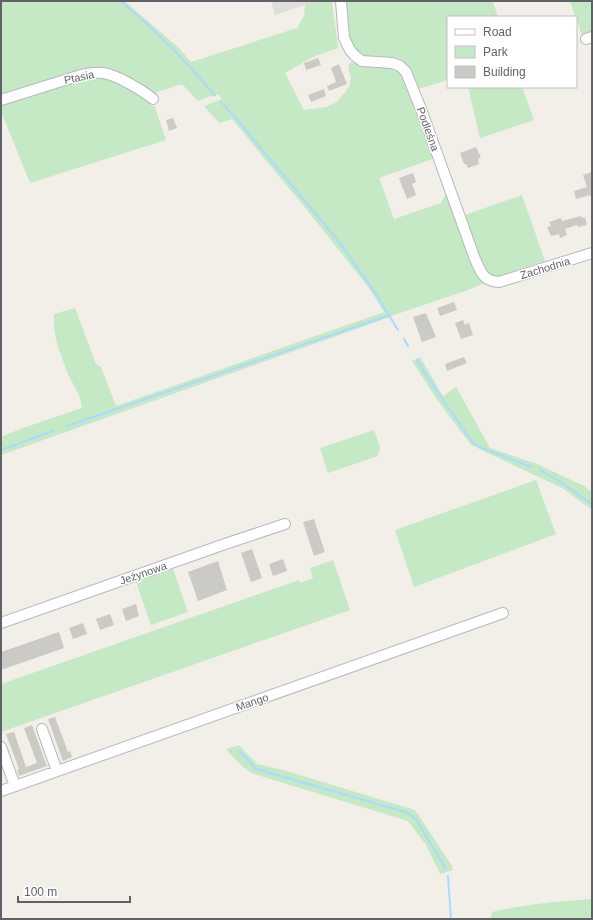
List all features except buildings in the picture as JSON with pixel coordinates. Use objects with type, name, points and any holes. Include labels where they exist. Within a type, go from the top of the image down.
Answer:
[{"type":"street","name":"Podleśna","points":[[341,1],[344,38],[346,44],[354,55],[362,60],[392,63],[400,66],[406,72],[421,109],[475,259],[488,280],[492,282],[499,282]]},
{"type":"street","name":"Ptasia","points":[[1,100],[92,72],[104,73],[112,76],[153,99]]},
{"type":"street","name":"Zachodnia","points":[[499,282],[592,253]]},
{"type":"street","name":"Jeżynowa","points":[[1,623],[218,546],[285,524]]},
{"type":"street","name":"Mango","points":[[1,790],[503,613]]},
{"type":"street","points":[[42,729],[57,771]]},
{"type":"street","points":[[1,747],[15,786]]},
{"type":"shaded area","points":[[271,1],[317,1],[275,15]]},
{"type":"green space","points":[[1,1],[124,1],[178,47],[191,62],[297,28],[304,16],[305,5],[317,1],[332,1],[338,48],[313,57],[285,73],[304,110],[326,107],[337,102],[349,87],[351,79],[348,66],[351,62],[364,65],[394,67],[402,72],[435,158],[379,178],[394,219],[441,203],[447,192],[485,283],[1,455],[1,437],[82,408],[80,397],[68,374],[57,344],[54,328],[54,314],[75,308],[96,364],[101,367],[116,406],[384,312],[369,288],[232,119],[219,123],[204,106],[222,99],[218,94],[198,101],[182,84],[157,92],[150,105],[155,107],[166,140],[30,183],[1,111]]},
{"type":"green space","points":[[345,1],[495,1],[493,2],[498,16],[447,16],[447,80],[418,89],[407,69],[362,57],[353,50]]},
{"type":"green space","points":[[570,1],[592,1],[592,32],[582,35],[577,21],[577,16],[575,16]]},
{"type":"green space","points":[[468,88],[522,88],[534,120],[480,138]]},
{"type":"green space","points":[[522,195],[545,261],[493,278],[482,266],[465,215]]},
{"type":"green space","points":[[420,357],[443,396],[456,387],[490,448],[537,464],[584,486],[592,492],[592,510],[564,489],[471,445],[438,401],[412,361]]},
{"type":"green space","points":[[374,430],[380,447],[378,456],[328,473],[320,448]]},
{"type":"green space","points":[[536,480],[556,534],[414,587],[395,530]]},
{"type":"green space","points":[[333,560],[350,610],[1,732],[1,684],[299,580],[300,583],[313,578],[310,568]]},
{"type":"green space","points":[[173,569],[188,612],[151,625],[136,582]]},
{"type":"green space","points":[[239,745],[257,764],[283,770],[415,810],[452,866],[453,870],[440,874],[426,845],[408,821],[254,774],[242,766],[226,749]]},
{"type":"green space","points":[[592,899],[592,919],[490,919],[492,912],[516,907]]},
{"type":"waterway","points":[[121,1],[177,53],[215,95]]},
{"type":"waterway","points":[[221,102],[339,242],[376,294],[398,330]]},
{"type":"waterway","points":[[67,426],[390,315]]},
{"type":"waterway","points":[[404,339],[408,346]]},
{"type":"waterway","points":[[417,360],[472,442],[480,447],[531,467]]},
{"type":"waterway","points":[[1,450],[53,431]]},
{"type":"waterway","points":[[540,470],[556,479],[592,504]]},
{"type":"waterway","points":[[239,751],[256,769],[409,813],[417,821],[446,869]]},
{"type":"waterway","points":[[448,876],[451,919]]}]
